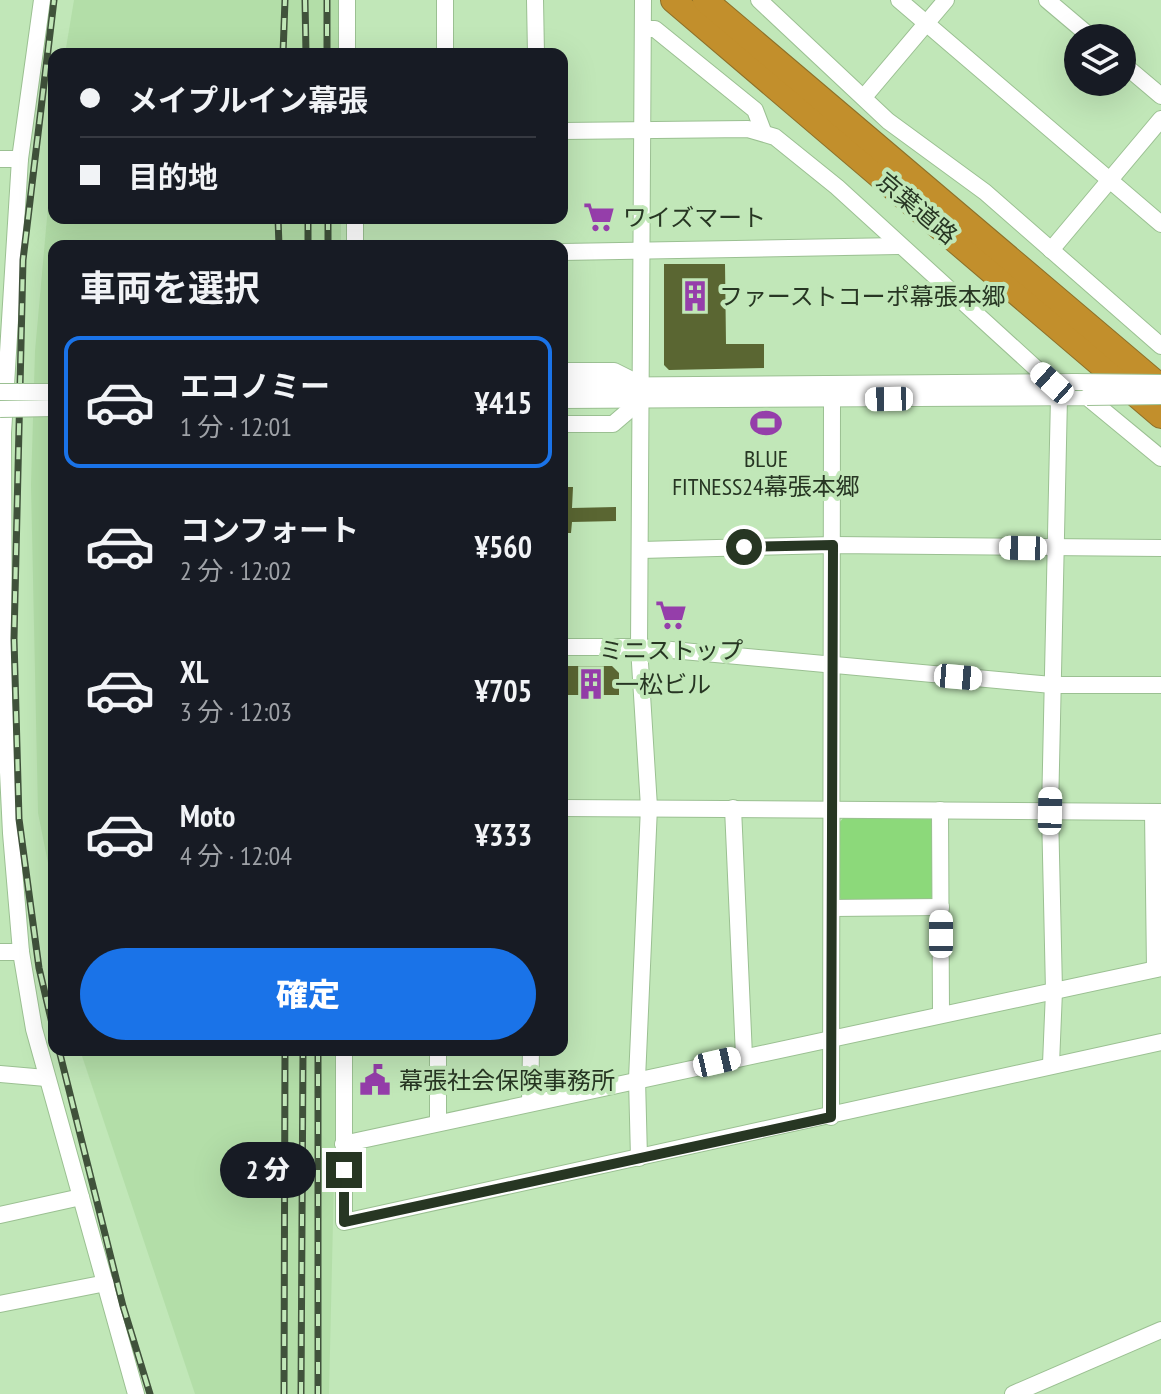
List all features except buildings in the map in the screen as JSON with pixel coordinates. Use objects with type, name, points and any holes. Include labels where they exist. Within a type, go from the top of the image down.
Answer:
[{"type":"highway","name":"京葉道路","points":[[673,0],[1161,416]]},
{"type":"highway","name":"京葉道路","points":[[705,0],[1161,385]]},
{"type":"street","points":[[42,0],[20,159],[3,372],[5,833],[21,952],[46,1078],[136,1394]]},
{"type":"street","points":[[347,0],[347,48]]},
{"type":"street","points":[[445,0],[445,48]]},
{"type":"street","points":[[535,0],[536,48]]},
{"type":"street","points":[[639,1158],[637,1079],[649,807],[639,647],[643,0]]},
{"type":"street","points":[[759,0],[888,121],[985,192],[1161,346]]},
{"type":"street","points":[[899,0],[1161,224]]},
{"type":"street","points":[[864,97],[946,0]]},
{"type":"street","points":[[1047,0],[1075,24]]},
{"type":"street","points":[[645,29],[655,29],[755,110],[763,131]]},
{"type":"street","points":[[1136,75],[1161,96]]},
{"type":"street","points":[[1051,250],[1161,119]]},
{"type":"street","points":[[568,131],[763,131],[775,137],[837,187],[1056,390],[1050,811],[1054,991],[1051,1064]]},
{"type":"street","points":[[0,159],[20,159]]},
{"type":"street","points":[[568,252],[899,246]]},
{"type":"street","points":[[568,371],[614,371],[641,393],[832,400],[1056,390],[1075,382],[1161,385]]},
{"type":"street","points":[[568,387],[598,393],[1056,390],[1087,397],[1161,396]]},
{"type":"street","points":[[0,392],[48,392]]},
{"type":"street","points":[[568,399],[598,393]]},
{"type":"street","points":[[568,424],[613,424],[641,393]]},
{"type":"street","points":[[1087,397],[1161,458]]},
{"type":"street","points":[[831,1117],[832,400]]},
{"type":"street","points":[[0,409],[48,408]]},
{"type":"street","points":[[641,550],[833,545],[1161,548]]},
{"type":"street","points":[[568,647],[639,647],[1052,685],[1161,685]]},
{"type":"street","points":[[343,1144],[1158,968],[1157,812],[568,808]]},
{"type":"street","points":[[733,808],[744,1056]]},
{"type":"street","points":[[940,810],[941,1014]]},
{"type":"street","points":[[832,908],[941,907]]},
{"type":"street","points":[[0,952],[21,952]]},
{"type":"street","points":[[344,1056],[344,1222],[1161,1042]]},
{"type":"street","points":[[438,1056],[438,1123]]},
{"type":"street","points":[[530,1102],[531,1056]]},
{"type":"street","points":[[0,1074],[46,1078]]},
{"type":"street","points":[[0,1215],[81,1197]]},
{"type":"street","points":[[0,1304],[106,1283]]},
{"type":"street","points":[[1013,1394],[1161,1330]]},
{"type":"shaded area","points":[[74,0],[341,0],[341,48],[66,48]]},
{"type":"shaded area","points":[[48,207],[48,224],[341,224],[341,240],[48,240],[48,863],[38,813],[31,485],[35,351]]},
{"type":"shaded area","points":[[82,1056],[337,1056],[329,1394],[195,1394]]},
{"type":"green space","points":[[927,815],[935,822],[935,893],[928,903],[845,904],[838,896],[838,824],[845,816]]},
{"type":"railway","points":[[48,48],[54,0]]},
{"type":"railway","points":[[283,48],[285,0]]},
{"type":"railway","points":[[305,0],[306,48]]},
{"type":"railway","points":[[327,0],[327,48]]},
{"type":"railway","points":[[48,50],[23,260],[14,639],[19,819],[39,968],[48,1006]]},
{"type":"railway","points":[[278,224],[279,240]]},
{"type":"railway","points":[[308,224],[308,240]]},
{"type":"railway","points":[[328,224],[328,240]]},
{"type":"railway","points":[[60,1056],[123,1306],[150,1394]]},
{"type":"railway","points":[[284,1394],[285,1056]]},
{"type":"railway","points":[[301,1394],[303,1056]]},
{"type":"railway","points":[[318,1056],[318,1394]]},
{"type":"place","name":"ワイズマート","points":[[599,217]]},
{"type":"place","name":"ファーストコーポ幕張本郷","points":[[695,296]]},
{"type":"place","name":"BLUE FITNESS24幕張本郷","points":[[766,423]]},
{"type":"place","name":"ミニストップ","points":[[671,615]]},
{"type":"place","name":"一松ビル","points":[[591,684]]},
{"type":"place","name":"幕張社会保険事務所","points":[[375,1080]]},
{"type":"route","points":[[344,1170],[344,1222],[831,1117],[833,545],[744,547]]}]
